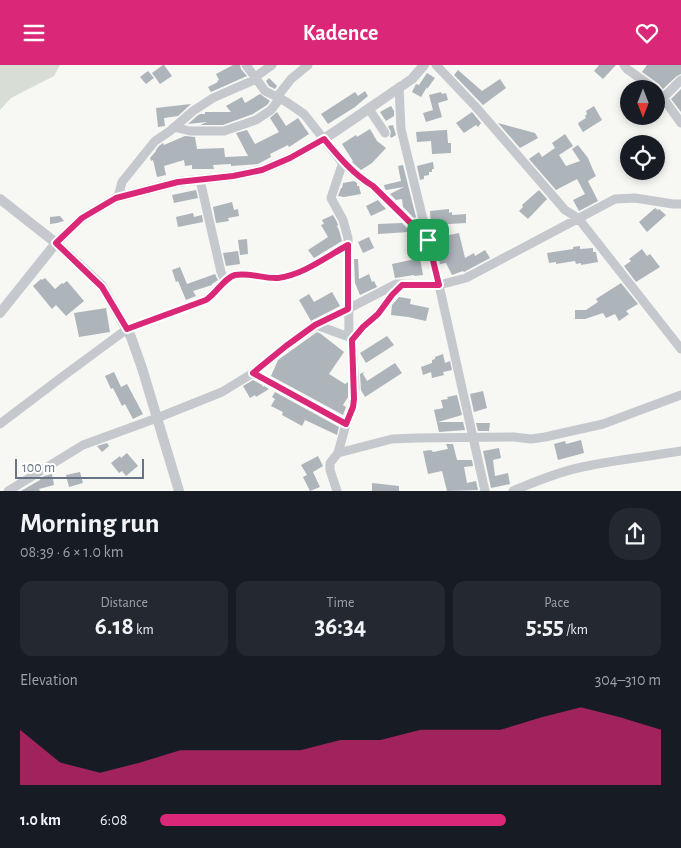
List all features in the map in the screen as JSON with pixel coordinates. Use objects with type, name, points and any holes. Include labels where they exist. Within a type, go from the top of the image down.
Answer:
[{"type":"street","points":[[246,65],[265,91],[285,101],[304,114],[343,162],[363,180],[373,186],[428,240]]},
{"type":"street","points":[[118,197],[122,182],[155,141],[212,98],[255,78],[272,65]]},
{"type":"street","points":[[174,127],[190,131],[224,131],[256,120],[271,111],[291,79],[308,65]]},
{"type":"street","points":[[0,313],[56,243],[82,218],[118,197],[178,182],[233,176],[262,170],[290,158],[324,139],[369,109],[412,79],[424,65]]},
{"type":"street","points":[[436,65],[475,106],[565,210],[578,218],[681,349]]},
{"type":"street","points":[[624,65],[642,80]]},
{"type":"street","points":[[665,96],[681,80]]},
{"type":"street","points":[[399,87],[401,129],[439,285],[485,491]]},
{"type":"street","points":[[665,101],[681,123]]},
{"type":"street","points":[[369,109],[385,133]]},
{"type":"street","points":[[337,491],[330,470],[330,463],[338,453],[354,399],[348,309],[348,238],[343,220],[331,198],[343,162]]},
{"type":"street","points":[[200,179],[221,272],[226,281]]},
{"type":"street","points":[[8,491],[83,445],[222,392],[253,373],[316,325],[396,284],[439,285],[466,278],[615,199],[635,198],[681,204]]},
{"type":"street","points":[[0,199],[56,243],[102,287],[127,329],[142,368],[179,491]]},
{"type":"street","points":[[0,424],[127,329],[210,298],[234,275],[277,278],[293,275],[348,245]]},
{"type":"street","points":[[351,338],[378,314],[402,285]]},
{"type":"street","points":[[316,325],[351,338]]},
{"type":"street","points":[[253,373],[346,424]]},
{"type":"street","points":[[338,453],[392,439],[514,437],[531,439],[545,437],[603,424],[681,395]]},
{"type":"street","points":[[513,491],[577,468],[610,461],[681,451]]},
{"type":"shaded area","points":[[0,65],[60,65],[54,76],[11,98],[0,110]]},
{"type":"building","points":[[163,65],[172,76],[160,84],[152,73]]},
{"type":"building","points":[[233,65],[240,65],[247,76],[211,92],[208,87],[219,80],[216,74]]},
{"type":"building","points":[[599,65],[616,65],[603,79],[594,71]]},
{"type":"building","points":[[647,65],[681,65],[681,74],[665,87],[665,80],[653,80],[642,72]]},
{"type":"building","points":[[458,70],[482,91],[500,79],[506,88],[483,105],[454,75]]},
{"type":"building","points":[[148,71],[154,78],[146,84],[140,77]]},
{"type":"building","points":[[427,73],[435,78],[421,97],[412,92],[416,84],[419,85]]},
{"type":"building","points":[[269,78],[277,86],[275,89],[269,86],[266,81]]},
{"type":"building","points":[[681,89],[681,112],[671,99]]},
{"type":"building","points":[[365,91],[368,96],[355,107],[328,124],[321,114],[355,92],[358,96]]},
{"type":"building","points":[[441,92],[442,94],[446,93],[448,100],[438,103],[442,117],[426,122],[423,113],[433,110],[429,95]]},
{"type":"building","points":[[260,94],[270,101],[253,114],[223,125],[200,125],[207,122],[188,124],[200,114],[205,114],[205,112],[231,112],[226,106],[242,97],[245,103]]},
{"type":"building","points":[[191,104],[178,116],[164,118],[165,126],[158,127],[156,108]]},
{"type":"building","points":[[391,106],[394,116],[386,121],[380,112]]},
{"type":"building","points":[[594,106],[602,120],[583,132],[578,123],[586,118],[586,111]]},
{"type":"building","points":[[277,112],[286,126],[298,118],[309,134],[289,147],[288,145],[270,154],[271,157],[258,164],[213,165],[214,169],[192,169],[192,165],[185,166],[184,160],[164,166],[166,175],[157,177],[153,160],[151,161],[150,158],[163,143],[164,145],[185,136],[195,137],[197,149],[224,148],[225,157],[248,156],[236,133],[247,130],[255,144],[279,132],[270,118]]},
{"type":"building","points":[[472,112],[481,123],[478,127],[476,125],[464,133],[456,123]]},
{"type":"building","points":[[498,123],[535,133],[538,138],[520,148]]},
{"type":"building","points":[[393,125],[396,135],[391,138],[388,126]]},
{"type":"building","points":[[370,129],[377,141],[386,148],[372,163],[361,170],[352,162],[342,144]]},
{"type":"building","points":[[447,130],[448,143],[451,143],[451,153],[432,154],[431,141],[417,142],[416,132]]},
{"type":"building","points":[[565,134],[573,146],[559,155],[566,166],[580,161],[572,149],[578,145],[588,158],[596,176],[588,181],[598,201],[579,211],[573,200],[585,194],[577,179],[556,190],[529,159],[539,152],[542,157],[555,148],[552,143]]},
{"type":"building","points":[[433,162],[434,169],[432,169],[432,172],[429,172],[429,175],[424,176],[424,179],[420,180],[417,166]]},
{"type":"building","points":[[403,165],[416,217],[414,218],[403,207],[402,199],[396,200],[390,194],[404,187],[386,190],[384,185],[401,181],[398,166]]},
{"type":"building","points":[[354,181],[359,186],[361,194],[344,197],[338,196],[343,183]]},
{"type":"building","points":[[196,190],[198,198],[174,203],[172,195]]},
{"type":"building","points":[[539,190],[547,199],[528,219],[519,211],[523,207],[522,205]]},
{"type":"building","points":[[378,200],[386,209],[371,216],[366,206]]},
{"type":"building","points":[[232,202],[234,210],[238,209],[239,216],[228,218],[229,221],[216,223],[213,207]]},
{"type":"building","points":[[655,208],[666,215],[647,232],[639,222]]},
{"type":"building","points":[[449,209],[449,213],[452,212],[452,215],[466,214],[466,223],[431,225],[430,211]]},
{"type":"building","points":[[193,213],[194,217],[202,215],[203,222],[178,227],[176,217]]},
{"type":"building","points":[[333,215],[342,241],[314,258],[308,250],[328,237],[321,225],[324,224],[322,220]]},
{"type":"building","points":[[60,216],[64,221],[50,224],[50,217]]},
{"type":"building","points":[[402,223],[409,232],[378,234],[378,224]]},
{"type":"building","points":[[459,233],[465,258],[474,253],[475,256],[485,250],[490,258],[464,272],[452,275],[446,263],[440,264],[434,238]]},
{"type":"building","points":[[369,237],[374,248],[363,253],[358,242]]},
{"type":"building","points":[[247,239],[248,254],[240,255],[238,240]]},
{"type":"building","points":[[580,246],[580,249],[593,248],[598,262],[581,265],[581,263],[576,264],[575,261],[556,264],[556,262],[549,263],[547,253]]},
{"type":"building","points":[[642,249],[647,256],[650,254],[660,267],[636,282],[624,266],[631,261],[629,259]]},
{"type":"building","points":[[238,251],[240,264],[226,266],[223,253]]},
{"type":"building","points":[[420,258],[423,275],[395,278],[392,264]]},
{"type":"building","points":[[354,259],[358,259],[359,279],[369,274],[372,282],[374,281],[377,287],[360,295],[355,283]]},
{"type":"building","points":[[180,267],[187,284],[215,274],[218,280],[212,285],[193,291],[196,296],[186,300],[172,270]]},
{"type":"building","points":[[45,278],[55,289],[67,281],[84,301],[66,316],[56,305],[52,309],[33,286]]},
{"type":"building","points":[[621,283],[638,304],[626,311],[629,314],[619,321],[615,314],[606,318],[603,313],[585,319],[575,319],[575,310],[586,310],[598,302],[596,299]]},
{"type":"building","points":[[332,292],[340,306],[311,321],[299,300],[309,294],[314,302]]},
{"type":"building","points":[[399,297],[411,299],[410,304],[429,308],[426,321],[391,315],[392,305]]},
{"type":"building","points":[[106,308],[110,332],[79,337],[74,313]]},
{"type":"building","points":[[317,332],[344,352],[329,374],[345,384],[348,382],[348,397],[343,405],[346,407],[343,415],[271,376],[278,360]]},
{"type":"building","points":[[387,336],[394,345],[366,363],[360,353]]},
{"type":"building","points":[[443,354],[445,363],[450,361],[452,370],[443,372],[444,375],[432,378],[431,372],[423,375],[421,367],[432,363],[435,357]]},
{"type":"building","points":[[395,363],[402,373],[365,397],[361,390],[360,374],[364,372],[363,374],[367,381]]},
{"type":"building","points":[[114,372],[121,387],[127,384],[143,414],[133,419],[125,404],[122,406],[105,376]]},
{"type":"building","points":[[253,380],[269,389],[256,397],[255,395],[250,398],[243,386]]},
{"type":"building","points":[[483,391],[487,408],[474,412],[470,394]]},
{"type":"building","points":[[275,392],[339,427],[337,435],[305,420],[302,426],[282,415],[283,412],[271,406],[275,399],[272,397]]},
{"type":"building","points":[[457,395],[462,415],[438,422],[463,422],[465,430],[439,432],[434,410],[443,408],[441,400]]},
{"type":"building","points":[[476,423],[490,423],[489,431],[478,431]]},
{"type":"building","points":[[581,440],[584,453],[558,460],[554,444],[565,441],[566,444]]},
{"type":"building","points":[[107,443],[109,446],[102,452],[97,446]]},
{"type":"building","points":[[446,444],[453,444],[457,460],[472,460],[473,466],[464,467],[467,483],[476,481],[478,490],[447,491],[442,471],[428,474],[423,451],[431,450],[433,452],[448,449]]},
{"type":"building","points":[[499,448],[501,458],[493,460],[495,476],[508,473],[510,484],[491,488],[483,451]]},
{"type":"building","points":[[127,453],[138,466],[126,476],[122,471],[119,473],[111,463]]},
{"type":"building","points":[[318,456],[323,466],[313,472],[320,487],[310,491],[303,477],[307,475],[301,465]]},
{"type":"building","points":[[80,472],[83,483],[69,487],[66,475]]},
{"type":"building","points":[[52,474],[54,485],[39,489],[40,491],[21,491],[44,476]]},
{"type":"building","points":[[372,483],[399,486],[399,491],[372,491]]},
{"type":"route","points":[[324,139],[343,162],[363,180],[373,186],[428,240],[439,285],[402,285],[378,314],[352,340],[354,399],[346,424],[253,373],[315,325],[348,309],[348,245],[293,275],[277,278],[234,275],[210,298],[127,329],[102,287],[56,243],[82,218],[116,198],[178,182],[233,176],[262,170],[290,158],[324,139]]}]
